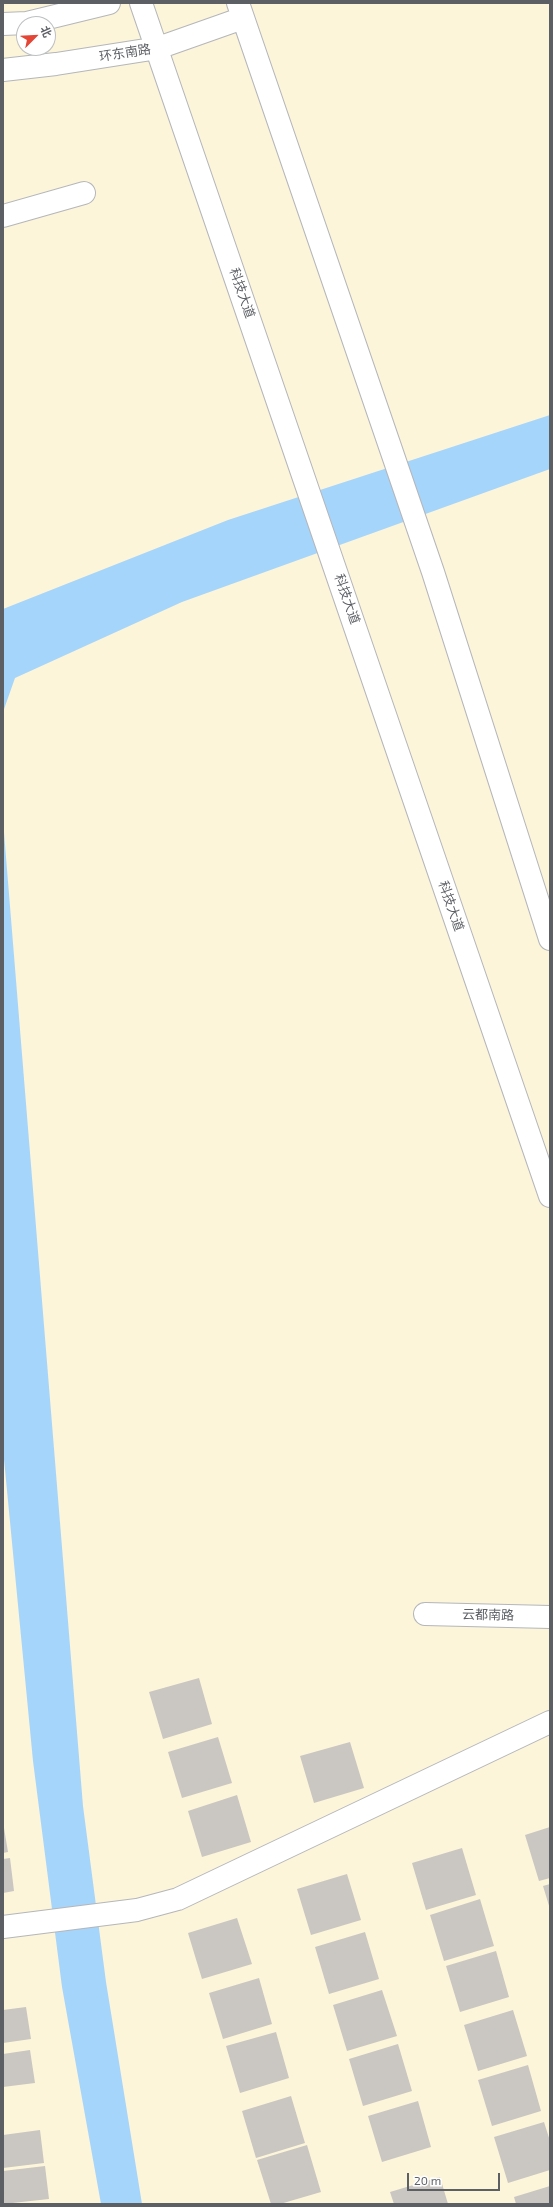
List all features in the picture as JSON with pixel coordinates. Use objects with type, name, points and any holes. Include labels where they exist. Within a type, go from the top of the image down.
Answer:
[{"type":"street","points":[[3,24],[27,23],[109,3]]},
{"type":"street","name":"科技大道","points":[[142,3],[286,420],[550,1196]]},
{"type":"street","points":[[240,11],[368,387],[433,572],[550,939]]},
{"type":"street","name":"环东南路","points":[[3,70],[56,64],[158,48],[240,11]]},
{"type":"street","points":[[3,216],[84,193]]},
{"type":"street","name":"云都南路","points":[[426,1614],[550,1617]]},
{"type":"street","points":[[3,1927],[138,1910],[178,1899],[550,1722]]},
{"type":"shaded area","points":[[3,3],[550,3],[550,2204],[3,2204]]},
{"type":"water","points":[[550,415],[550,469],[182,602],[15,678],[3,712],[3,609],[228,520]]},
{"type":"water","points":[[3,820],[83,1806],[106,1982],[142,2204],[101,2204],[62,1987],[33,1761],[3,1449]]},
{"type":"building","points":[[199,1678],[212,1724],[163,1739],[149,1692]]},
{"type":"building","points":[[218,1737],[232,1783],[182,1798],[168,1752]]},
{"type":"building","points":[[350,1742],[364,1788],[314,1803],[300,1756]]},
{"type":"building","points":[[237,1795],[251,1842],[202,1857],[188,1811]]},
{"type":"building","points":[[3,1822],[8,1852],[3,1853]]},
{"type":"building","points":[[550,1827],[550,1878],[539,1881],[525,1835]]},
{"type":"building","points":[[462,1848],[476,1895],[426,1910],[412,1863]]},
{"type":"building","points":[[10,1858],[14,1891],[3,1893],[3,1859]]},
{"type":"building","points":[[347,1874],[361,1920],[311,1935],[297,1889]]},
{"type":"building","points":[[550,1884],[550,1909],[543,1886]]},
{"type":"building","points":[[480,1899],[494,1946],[444,1961],[430,1915]]},
{"type":"building","points":[[237,1918],[252,1964],[202,1979],[188,1933]]},
{"type":"building","points":[[365,1932],[379,1979],[329,1994],[315,1947]]},
{"type":"building","points":[[496,1951],[509,1997],[460,2012],[446,1966]]},
{"type":"building","points":[[259,1978],[272,2024],[223,2039],[209,1993]]},
{"type":"building","points":[[382,1990],[397,2036],[347,2051],[333,2005]]},
{"type":"building","points":[[26,2007],[31,2039],[3,2043],[3,2010]]},
{"type":"building","points":[[513,2010],[527,2056],[478,2071],[464,2025]]},
{"type":"building","points":[[276,2032],[289,2078],[240,2093],[226,2046]]},
{"type":"building","points":[[398,2044],[412,2091],[363,2106],[349,2059]]},
{"type":"building","points":[[30,2050],[35,2083],[3,2087],[3,2054]]},
{"type":"building","points":[[528,2065],[541,2111],[492,2126],[478,2080]]},
{"type":"building","points":[[291,2096],[305,2143],[256,2158],[242,2111]]},
{"type":"building","points":[[418,2101],[431,2147],[382,2162],[368,2116]]},
{"type":"building","points":[[544,2122],[550,2141],[550,2170],[508,2183],[494,2137]]},
{"type":"building","points":[[40,2130],[44,2163],[3,2168],[3,2135]]},
{"type":"building","points":[[307,2145],[321,2192],[280,2204],[271,2204],[257,2160]]},
{"type":"building","points":[[45,2166],[49,2199],[3,2204],[3,2171]]},
{"type":"building","points":[[440,2177],[448,2204],[394,2204],[390,2192]]},
{"type":"building","points":[[550,2186],[550,2204],[516,2204],[514,2197]]}]
